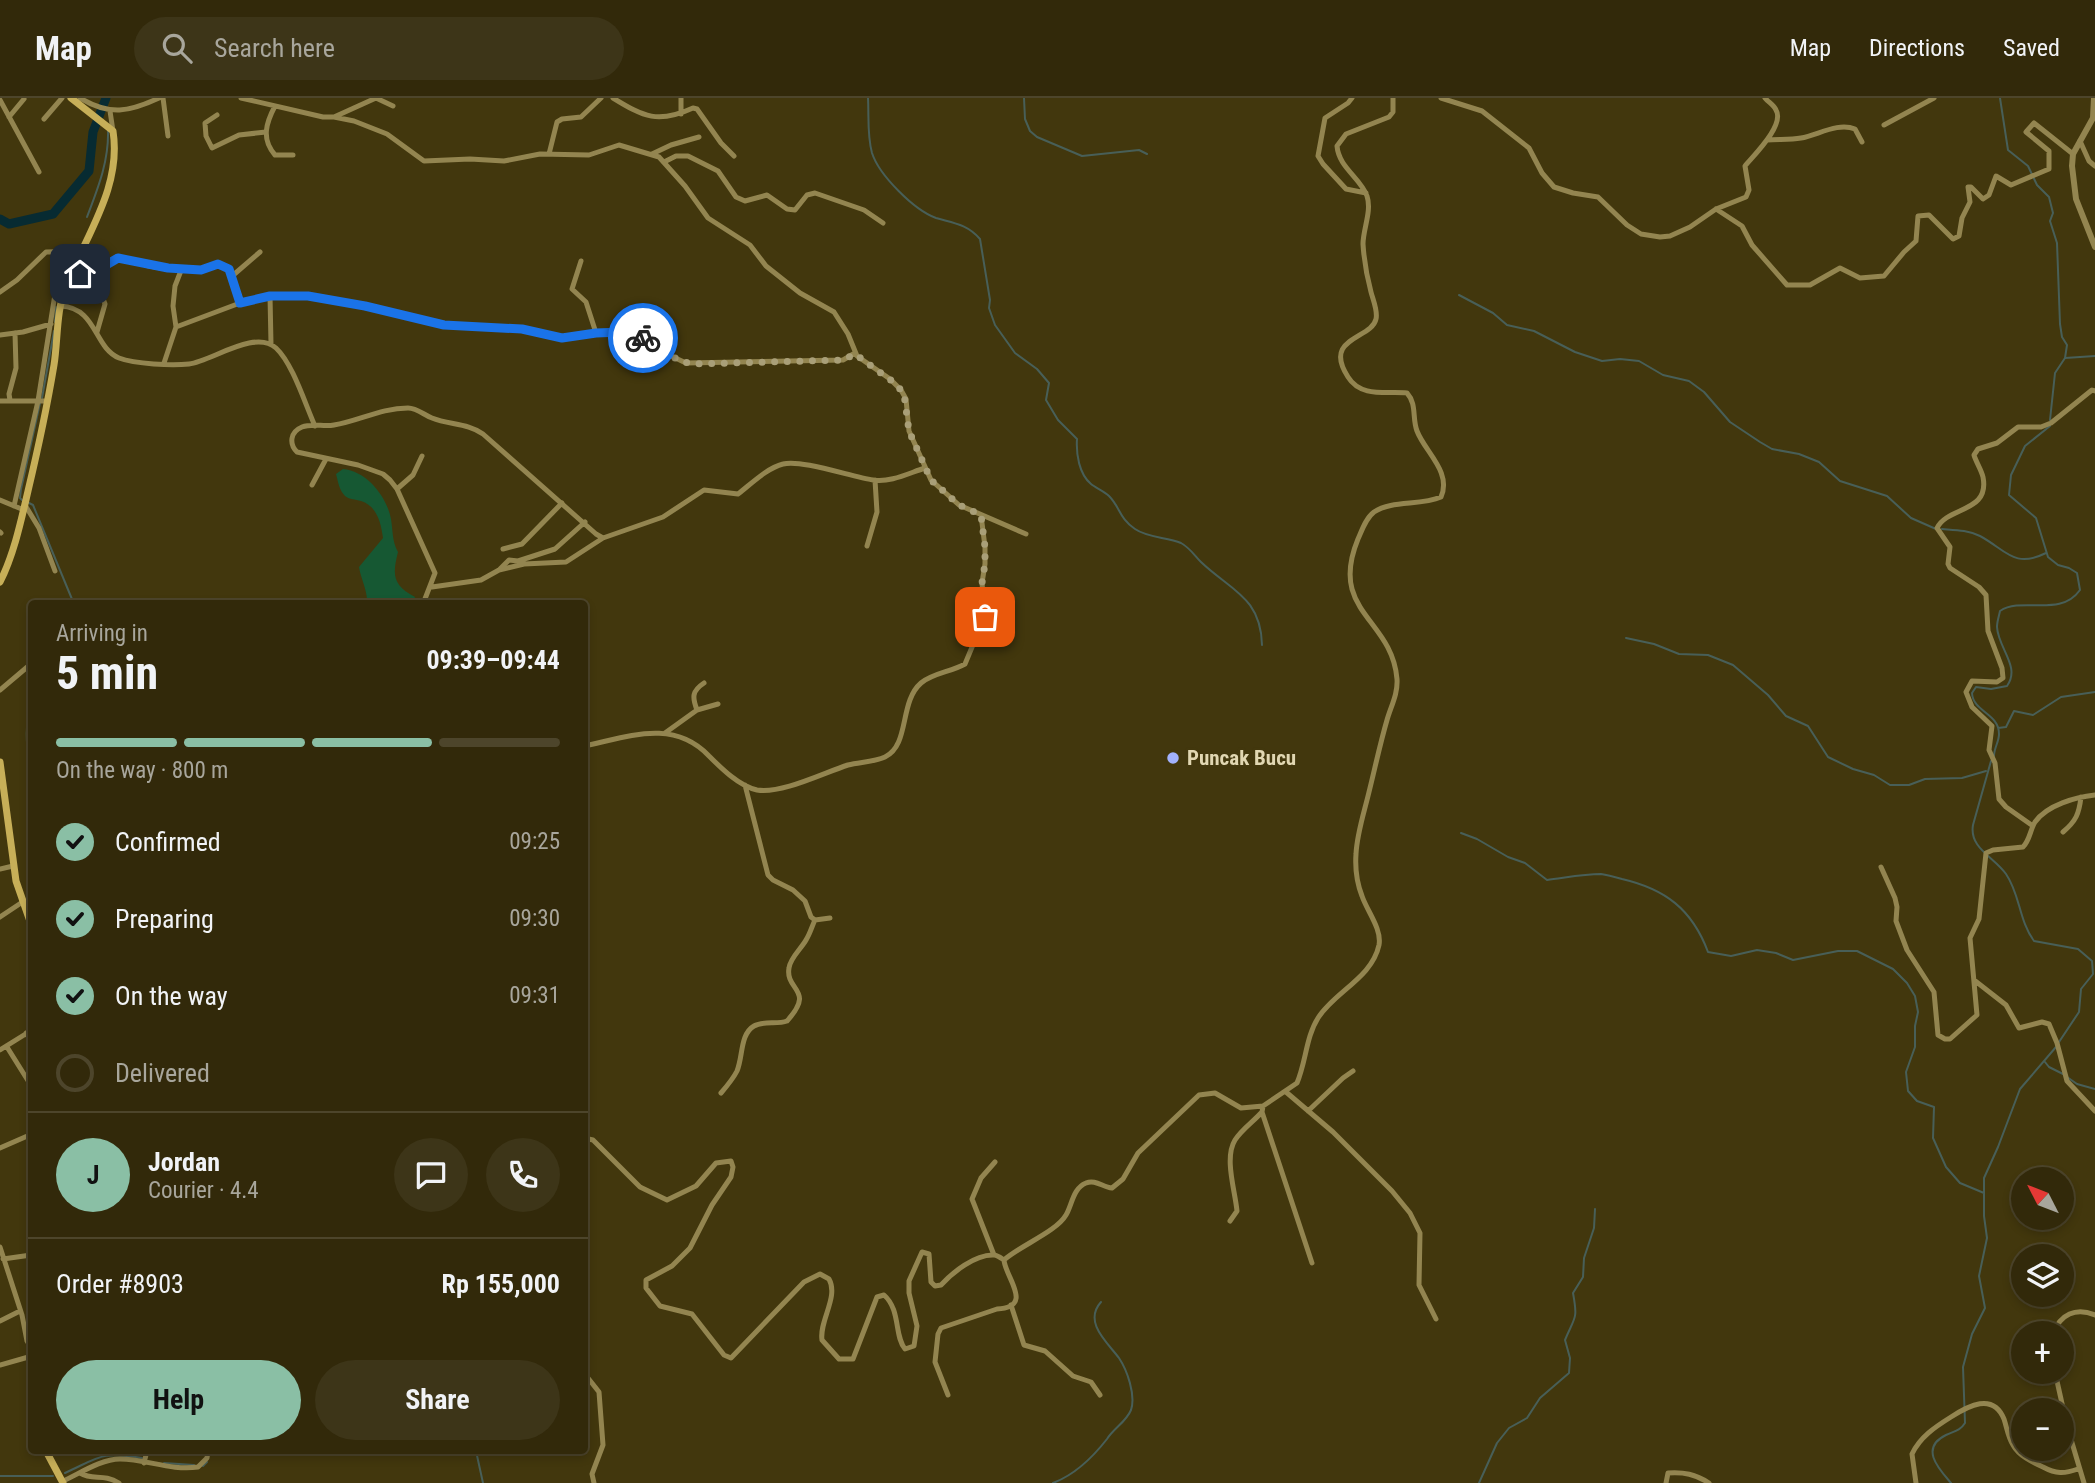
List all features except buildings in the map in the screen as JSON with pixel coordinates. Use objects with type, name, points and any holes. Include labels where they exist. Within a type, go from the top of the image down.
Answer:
[{"type":"main road","points":[[0,582],[8,565],[25,503],[47,401],[63,293],[97,220],[111,179],[115,147],[110,129],[86,105],[71,98]]},
{"type":"main road","points":[[0,762],[13,866],[28,917]]},
{"type":"main road","points":[[48,1454],[63,1482]]},
{"type":"street","points":[[44,119],[62,98]]},
{"type":"street","points":[[80,98],[86,105],[108,111],[144,105],[161,98],[168,136]]},
{"type":"street","points":[[241,98],[314,116],[334,117],[376,129],[424,161],[504,161],[549,154],[589,155],[619,145],[652,154],[664,162],[708,218],[750,245],[766,266],[800,293],[834,312],[848,334],[855,354],[896,384],[904,394],[909,431],[931,480],[955,501],[1026,534]]},
{"type":"street","points":[[334,117],[376,98],[393,106]]},
{"type":"street","points":[[549,154],[557,122],[581,117],[601,98]]},
{"type":"street","points":[[613,98],[635,112],[651,117],[681,114],[693,108],[697,109],[720,143],[734,156]]},
{"type":"street","points":[[681,98],[681,114]]},
{"type":"street","points":[[1352,98],[1325,118],[1318,156],[1346,189],[1366,193]]},
{"type":"street","points":[[1230,1222],[1237,1211],[1230,1156],[1233,1142],[1263,1109],[1297,1083],[1318,1018],[1363,973],[1375,956],[1379,939],[1361,894],[1356,856],[1361,821],[1396,694],[1396,677],[1384,643],[1355,600],[1349,580],[1349,566],[1372,513],[1441,497],[1445,487],[1430,450],[1418,433],[1412,399],[1407,393],[1372,392],[1354,385],[1347,377],[1342,362],[1345,345],[1371,328],[1377,316],[1363,246],[1363,231],[1369,204],[1366,193],[1342,163],[1338,146],[1346,134],[1389,117],[1393,112],[1393,98]]},
{"type":"street","points":[[1441,98],[1482,111],[1522,141],[1554,187],[1598,197],[1640,234],[1660,237],[1670,236],[1690,227],[1716,209],[1746,197],[1749,190],[1745,166],[1767,140],[1778,117],[1776,108],[1765,98]]},
{"type":"street","points":[[1884,125],[1934,98]]},
{"type":"street","points":[[2094,98],[2093,118],[2073,154],[2073,188],[2095,247]]},
{"type":"street","points":[[9,117],[24,99]]},
{"type":"street","points":[[1464,105],[1470,99]]},
{"type":"street","points":[[0,100],[39,172]]},
{"type":"street","points":[[275,106],[266,124],[268,144],[275,155],[293,155]]},
{"type":"street","points":[[108,111],[110,129]]},
{"type":"street","points":[[217,114],[205,123],[206,136],[212,148],[239,135],[266,132]]},
{"type":"street","points":[[1716,209],[1742,226],[1752,245],[1787,285],[1810,285],[1840,268],[1860,278],[1884,276],[1916,241],[1918,216],[1929,215],[1953,239],[1959,236],[1962,229],[1962,218],[1970,202],[1969,187],[1980,198],[1986,198],[1996,176],[2011,185],[2049,169],[2049,151],[2026,132],[2034,123],[2073,154]]},
{"type":"street","points":[[1767,140],[1799,138],[1847,127],[1855,129],[1862,142]]},
{"type":"street","points":[[652,154],[699,136]]},
{"type":"street","points":[[2080,141],[2089,161],[2095,166]]},
{"type":"street","points":[[664,162],[681,155],[697,159],[718,171],[729,191],[745,201],[767,195],[787,209],[795,210],[809,194],[815,193],[864,210],[883,223]]},
{"type":"street","points":[[0,292],[17,280],[46,251],[82,251]]},
{"type":"street","points":[[14,506],[38,401],[57,281],[67,251]]},
{"type":"street","points":[[231,277],[260,252]]},
{"type":"street","points":[[71,274],[93,271],[118,258],[157,267],[201,270],[218,264],[224,265],[229,269],[240,303]]},
{"type":"street","points":[[581,261],[572,289],[586,302],[596,333]]},
{"type":"street","points":[[164,363],[176,327],[173,306],[175,286],[183,268]]},
{"type":"street","points":[[93,271],[105,304],[97,332]]},
{"type":"street","points":[[176,327],[240,303],[270,296],[298,295],[326,298],[444,325],[522,329],[562,338],[596,333],[632,334],[687,363],[831,361],[843,360],[855,354]]},
{"type":"street","points":[[270,296],[271,344]]},
{"type":"street","points":[[61,306],[77,310],[85,316],[115,356],[122,359],[192,363],[245,345],[262,342],[271,344],[285,359],[315,426]]},
{"type":"street","points":[[0,335],[59,323]]},
{"type":"street","points":[[10,400],[16,368],[15,333]]},
{"type":"street","points":[[2033,826],[1999,799],[1995,761],[1989,750],[1992,726],[1972,707],[1966,692],[1972,681],[1997,682],[2003,678],[1988,631],[1986,595],[1950,568],[1950,547],[1938,532],[1937,525],[1950,515],[1970,507],[1979,496],[1983,481],[1975,458],[1978,449],[1997,443],[2018,427],[2052,424],[2087,392],[2095,391]]},
{"type":"street","points":[[0,401],[47,401]]},
{"type":"street","points":[[425,600],[435,578],[434,568],[397,489],[383,474],[371,469],[298,452],[291,445],[296,431],[302,427],[331,426],[382,411],[408,408],[447,423],[473,428],[484,434],[603,538]]},
{"type":"street","points":[[397,489],[413,475],[422,456]]},
{"type":"street","points":[[312,485],[326,459]]},
{"type":"street","points":[[499,570],[535,562],[566,562],[603,538],[663,517],[704,490],[738,494],[784,464],[800,464],[875,480],[890,479],[925,468]]},
{"type":"street","points":[[867,546],[877,512],[875,480]]},
{"type":"street","points":[[0,500],[14,506],[25,503],[39,528],[55,571]]},
{"type":"street","points":[[503,549],[522,544],[562,503]]},
{"type":"street","points":[[588,745],[642,733],[665,733],[684,738],[701,748],[722,768],[746,785],[758,790],[778,789],[831,770],[882,758],[893,751],[899,741],[906,708],[914,692],[923,681],[965,664],[983,625],[986,609],[982,583],[985,564],[981,515]]},
{"type":"street","points":[[432,587],[488,578],[509,560],[517,561],[555,549],[585,522]]},
{"type":"street","points":[[428,594],[431,600]]},
{"type":"street","points":[[0,690],[28,666]]},
{"type":"street","points":[[697,710],[693,696],[704,683]]},
{"type":"street","points":[[665,733],[697,710],[718,704]]},
{"type":"street","points":[[746,785],[768,875],[800,896],[815,920]]},
{"type":"street","points":[[1881,867],[1895,898],[1896,920],[1907,950],[1934,992],[1938,1035],[1950,1039],[1977,1015],[1970,938],[1979,919],[1986,853],[2023,847],[2040,817],[2081,797],[2095,795]]},
{"type":"street","points":[[2063,832],[2079,814],[2081,797]]},
{"type":"street","points":[[0,869],[13,866]]},
{"type":"street","points":[[0,917],[22,902]]},
{"type":"street","points":[[815,920],[830,918]]},
{"type":"street","points":[[721,1093],[736,1074],[745,1036],[749,1030],[760,1024],[787,1021],[799,1005],[800,997],[789,974],[789,964],[806,940],[815,920]]},
{"type":"street","points":[[1974,980],[2006,1005],[2019,1028],[2046,1023],[2051,1027],[2065,1076],[2095,1111]]},
{"type":"street","points":[[0,1050],[28,1032]]},
{"type":"street","points":[[7,1047],[28,1081]]},
{"type":"street","points":[[1308,1111],[1353,1071]]},
{"type":"street","points":[[1286,1092],[1392,1191],[1417,1223],[1421,1244],[1419,1285],[1436,1319]]},
{"type":"street","points":[[1004,1259],[1054,1228],[1066,1216],[1079,1187],[1094,1182],[1112,1188],[1118,1185],[1138,1153],[1199,1095],[1215,1093],[1234,1106],[1263,1109]]},
{"type":"street","points":[[1263,1109],[1312,1264]]},
{"type":"street","points":[[0,1139],[1,1148],[28,1136]]},
{"type":"street","points":[[588,1139],[593,1140],[640,1186],[667,1200],[696,1186],[716,1163],[731,1161],[731,1177],[712,1205],[690,1248],[672,1266],[650,1277],[645,1284],[660,1306],[692,1314],[727,1357],[736,1355],[804,1282],[820,1274],[829,1279],[832,1287],[822,1340],[839,1359],[853,1359],[877,1297],[884,1296],[892,1305],[902,1345],[905,1349],[910,1348],[914,1346],[917,1326],[910,1301],[909,1281],[922,1252],[929,1254],[930,1282],[935,1286],[941,1285],[956,1269],[994,1255],[1004,1259]]},
{"type":"street","points":[[994,1255],[972,1199],[981,1178],[995,1162]]},
{"type":"street","points":[[0,1247],[28,1342]]},
{"type":"street","points":[[3,1259],[28,1255]]},
{"type":"street","points":[[948,1395],[935,1362],[938,1334],[941,1328],[1011,1305],[1017,1296],[1017,1290],[1007,1274],[1004,1259]]},
{"type":"street","points":[[1,1281],[10,1279]]},
{"type":"street","points":[[1011,1305],[1024,1345],[1045,1351],[1073,1376],[1091,1382],[1100,1395]]},
{"type":"street","points":[[2060,1321],[2075,1311],[2092,1314],[2095,1307]]},
{"type":"street","points":[[0,1321],[21,1313],[28,1314]]},
{"type":"street","points":[[0,1365],[28,1357]]},
{"type":"street","points":[[588,1377],[598,1388],[603,1445],[591,1481]]},
{"type":"street","points":[[2059,1384],[2078,1469],[2084,1483]]},
{"type":"street","points":[[1916,1483],[1912,1463],[1916,1447],[1924,1435],[1959,1412],[1981,1402],[1998,1409],[2004,1418],[2013,1447],[2033,1462],[2056,1473],[2078,1469]]},
{"type":"street","points":[[63,1482],[113,1460],[145,1458],[178,1468],[198,1467],[208,1454]]},
{"type":"street","points":[[1666,1483],[1668,1473],[1679,1472],[1689,1473],[1709,1483]]},
{"type":"street","points":[[80,1473],[89,1478],[106,1476],[119,1483]]},
{"type":"green space","points":[[343,469],[360,475],[368,480],[385,502],[398,552],[396,579],[402,588],[415,597],[414,600],[367,600],[359,567],[383,538],[382,532],[371,507],[345,496],[336,474]]},
{"type":"waterway","points":[[0,219],[9,224],[53,214],[89,171],[93,132],[106,98]]},
{"type":"waterway","points":[[868,98],[872,153],[882,171],[918,208],[936,218],[965,227],[980,239],[989,308],[995,325],[1015,353],[1037,369],[1049,383],[1046,400],[1058,420],[1077,439],[1079,463],[1087,480],[1109,496],[1126,521],[1135,529],[1184,545],[1242,596],[1256,616],[1262,645]]},
{"type":"waterway","points":[[1024,98],[1025,119],[1030,131],[1037,137],[1082,156],[1139,150],[1147,154]]},
{"type":"waterway","points":[[2000,98],[2008,150],[2028,166],[2037,185],[2049,197],[2053,213],[2050,221],[2057,243],[2060,324],[2062,337],[2067,345],[2065,358],[2055,373],[2050,420]]},
{"type":"waterway","points":[[87,217],[105,164],[108,130]]},
{"type":"waterway","points":[[66,264],[70,256]]},
{"type":"waterway","points":[[1459,295],[1493,313],[1507,325],[1534,331],[1575,352],[1602,361],[1639,361],[1663,375],[1689,381],[1704,392],[1730,422],[1760,442],[1772,449],[1799,454],[1819,462],[1840,481],[1887,496],[1911,518],[1936,529]]},
{"type":"waterway","points":[[55,322],[56,307]]},
{"type":"waterway","points":[[42,398],[54,331]]},
{"type":"waterway","points":[[2065,358],[2095,356]]},
{"type":"waterway","points":[[22,500],[21,489],[40,403]]},
{"type":"waterway","points":[[1994,756],[1999,737],[1998,727],[1973,699],[1972,693],[1976,687],[1991,689],[2007,686],[2011,679],[2010,665],[1998,635],[2000,611],[2019,605],[2062,603],[2080,590],[2077,573],[2058,565],[2048,557],[2036,518],[2009,495],[2011,475],[2025,446],[2050,426]]},
{"type":"waterway","points":[[27,502],[33,505],[72,600]]},
{"type":"waterway","points":[[1942,529],[1975,534],[2018,558],[2026,559],[2046,553]]},
{"type":"waterway","points":[[1626,638],[1654,644],[1679,654],[1708,655],[1733,665],[1768,695],[1786,716],[1808,726],[1828,757],[1874,775],[1890,785],[1909,785],[1925,779],[1962,778],[1986,771]]},
{"type":"waterway","points":[[1998,728],[2006,727],[2014,711],[2033,715],[2061,697],[2095,692]]},
{"type":"waterway","points":[[28,718],[28,756]]},
{"type":"waterway","points":[[1991,761],[1973,825],[1975,840],[2011,882],[2025,925],[2034,941],[2078,949],[2092,961],[2093,974],[2081,989],[2079,1012],[2059,1042]]},
{"type":"waterway","points":[[1461,833],[1525,863],[1547,880],[1601,874],[1637,883],[1664,895],[1694,924],[1708,952],[1731,956],[1757,950],[1776,953],[1793,960],[1838,951],[1857,951],[1893,969],[1915,996],[1918,1012],[1915,1047],[1906,1072],[1908,1091],[1917,1101],[1934,1107],[1933,1138],[1946,1167],[1960,1183],[1984,1193]]},
{"type":"waterway","points":[[1951,1483],[1937,1465],[1933,1452],[1938,1440],[1965,1423],[1963,1367],[1972,1334],[1985,1308],[1979,1276],[1987,1238],[1984,1178],[2020,1089],[2056,1047]]},
{"type":"waterway","points":[[2045,1062],[2063,1074]]},
{"type":"waterway","points":[[2067,1077],[2077,1084],[2095,1089]]},
{"type":"waterway","points":[[1479,1483],[1497,1443],[1509,1428],[1527,1418],[1540,1398],[1569,1373],[1570,1358],[1565,1340],[1575,1318],[1573,1293],[1583,1277],[1584,1258],[1594,1228],[1595,1209]]},
{"type":"waterway","points":[[1053,1483],[1089,1459],[1131,1410],[1132,1390],[1125,1369],[1103,1339],[1096,1324],[1096,1309],[1101,1302]]},
{"type":"waterway","points":[[477,1454],[483,1483]]},
{"type":"waterway","points":[[65,1473],[109,1455],[142,1458]]},
{"type":"waterway","points":[[203,1466],[207,1462]]},
{"type":"waterway","points":[[164,1463],[194,1465]]},
{"type":"waterway","points":[[0,1476],[53,1476]]},
{"type":"way so far","points":[[643,338],[680,361],[693,364],[843,360],[855,354],[890,379],[904,394],[909,431],[931,480],[959,505],[981,515],[985,547],[982,583],[985,617]]},
{"type":"place","name":"Puncak Bucu","points":[[1173,758]]},
{"type":"route","points":[[80,274],[87,274],[118,258],[147,265],[192,270],[208,269],[218,264],[229,269],[240,303],[270,296],[298,295],[326,298],[459,327],[506,327],[562,338],[622,332],[643,338]]}]
